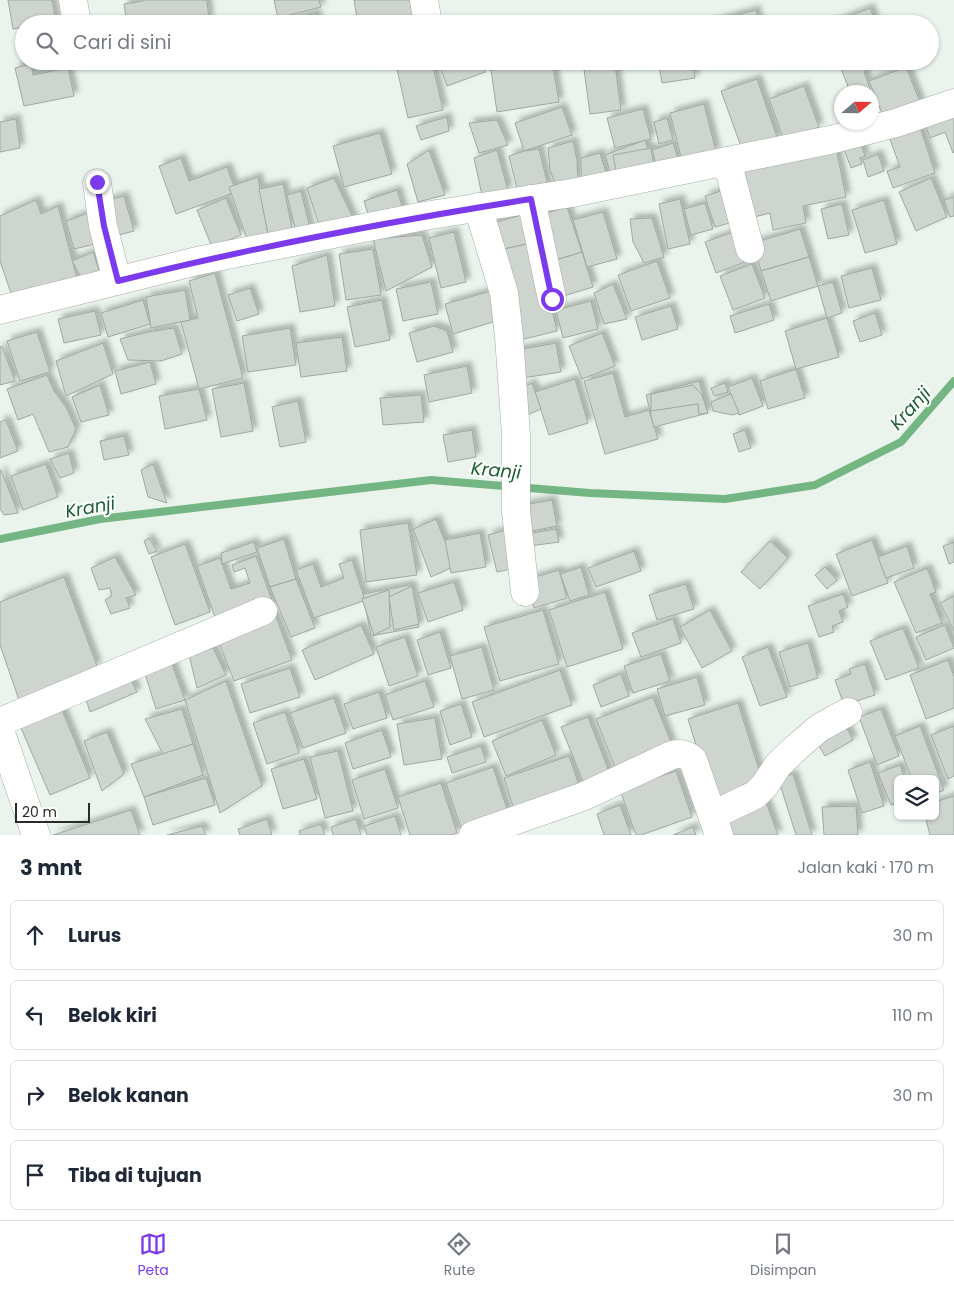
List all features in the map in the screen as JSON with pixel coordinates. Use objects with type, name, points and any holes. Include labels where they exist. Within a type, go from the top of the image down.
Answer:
[{"type":"street","points":[[73,0],[76,15]]},
{"type":"street","points":[[424,0],[426,15]]},
{"type":"street","points":[[0,310],[197,261],[424,216],[572,193],[861,133],[954,103]]},
{"type":"street","points":[[726,161],[750,249]]},
{"type":"street","points":[[97,182],[104,226],[118,281]]},
{"type":"street","points":[[531,199],[552,299]]},
{"type":"street","points":[[478,207],[504,293],[516,435],[516,512],[525,592]]},
{"type":"street","points":[[0,722],[263,611]]},
{"type":"street","points":[[473,835],[582,797],[672,755],[679,754],[687,755],[693,760],[716,825],[755,795],[765,785],[778,765],[818,728],[848,712]]},
{"type":"street","points":[[0,730],[36,835]]},
{"type":"building","points":[[8,0],[52,0],[55,15],[15,15],[15,29],[13,29]]},
{"type":"building","points":[[207,0],[208,15],[126,15],[124,4],[143,1]]},
{"type":"building","points":[[274,0],[319,0],[321,7],[290,15],[277,15]]},
{"type":"building","points":[[354,0],[410,0],[413,15],[356,15]]},
{"type":"building","points":[[870,8],[873,15],[852,15]]},
{"type":"building","points":[[756,10],[757,15],[737,15]]},
{"type":"building","points":[[15,70],[32,70],[33,75],[68,70],[74,96],[24,106]]},
{"type":"building","points":[[397,70],[434,70],[443,110],[408,118]]},
{"type":"building","points":[[441,70],[484,70],[485,72],[447,86]]},
{"type":"building","points":[[491,70],[554,70],[559,102],[497,112]]},
{"type":"building","points":[[584,70],[616,70],[621,110],[590,114]]},
{"type":"building","points":[[660,70],[694,70],[695,78],[662,83]]},
{"type":"building","points":[[842,70],[868,70],[864,72],[869,85],[847,85]]},
{"type":"building","points":[[898,70],[907,70],[922,107],[885,121],[879,106],[879,85],[871,85],[869,81]]},
{"type":"building","points":[[757,79],[778,140],[743,152],[721,91]]},
{"type":"building","points":[[804,86],[819,127],[784,140],[769,99]]},
{"type":"building","points":[[704,104],[716,152],[682,161],[670,113]]},
{"type":"building","points":[[562,107],[572,135],[524,151],[515,123]]},
{"type":"building","points":[[643,109],[651,139],[615,148],[607,118]]},
{"type":"building","points":[[954,111],[953,153],[945,132],[930,138],[924,121]]},
{"type":"building","points":[[447,117],[449,131],[421,140],[416,126]]},
{"type":"building","points":[[667,118],[673,140],[659,144],[654,122]]},
{"type":"building","points":[[16,119],[20,148],[0,152],[0,122]]},
{"type":"building","points":[[497,120],[508,145],[479,153],[469,123]]},
{"type":"building","points":[[918,121],[935,173],[893,188],[887,171],[900,167],[887,131]]},
{"type":"building","points":[[380,133],[392,174],[344,187],[333,146]]},
{"type":"building","points":[[645,140],[654,170],[613,182],[605,155]]},
{"type":"building","points":[[573,141],[577,160],[578,181],[558,191],[550,170],[548,148]]},
{"type":"building","points":[[673,143],[680,164],[658,170],[652,150]]},
{"type":"building","points":[[861,144],[865,156],[860,158],[862,164],[851,168],[844,149]]},
{"type":"building","points":[[651,148],[655,172],[618,180],[613,155]]},
{"type":"building","points":[[836,148],[846,197],[803,206],[806,223],[773,230],[770,213],[746,219],[735,169]]},
{"type":"building","points":[[539,149],[549,190],[519,197],[509,156]]},
{"type":"building","points":[[429,150],[445,195],[418,202],[407,164]]},
{"type":"building","points":[[497,150],[508,190],[483,200],[474,158]]},
{"type":"building","points":[[600,153],[609,182],[581,187],[581,158]]},
{"type":"building","points":[[878,154],[884,171],[868,177],[863,160]]},
{"type":"building","points":[[181,158],[189,181],[227,167],[236,192],[176,214],[159,166]]},
{"type":"building","points":[[258,177],[268,234],[247,239],[229,187]]},
{"type":"building","points":[[334,178],[355,222],[321,231],[307,188]]},
{"type":"building","points":[[931,178],[947,217],[916,231],[899,192]]},
{"type":"building","points":[[283,184],[292,228],[268,234],[259,189]]},
{"type":"building","points":[[731,188],[741,220],[715,227],[705,196]]},
{"type":"building","points":[[397,190],[404,213],[371,224],[364,201]]},
{"type":"building","points":[[301,191],[311,232],[297,236],[287,195]]},
{"type":"building","points":[[124,196],[134,231],[111,237],[102,202]]},
{"type":"building","points":[[954,197],[954,216],[950,217],[944,200]]},
{"type":"building","points":[[226,198],[241,235],[212,247],[197,210]]},
{"type":"building","points":[[680,199],[690,244],[668,249],[659,204]]},
{"type":"building","points":[[36,200],[41,214],[58,206],[79,286],[14,302],[0,261],[0,216]]},
{"type":"building","points":[[884,200],[897,244],[865,253],[852,210]]},
{"type":"building","points":[[705,203],[713,229],[691,235],[684,209]]},
{"type":"building","points":[[842,204],[849,235],[828,239],[821,209]]},
{"type":"building","points":[[567,207],[582,252],[546,263],[540,215]]},
{"type":"building","points":[[91,212],[100,243],[74,249],[66,221]]},
{"type":"building","points":[[603,212],[617,259],[587,267],[573,220]]},
{"type":"building","points":[[529,213],[536,242],[490,252],[482,226]]},
{"type":"building","points":[[652,218],[664,257],[644,263],[633,242],[630,219]]},
{"type":"building","points":[[742,229],[753,259],[716,273],[705,242]]},
{"type":"building","points":[[800,229],[809,257],[761,271],[753,243]]},
{"type":"building","points":[[454,232],[466,282],[441,288],[429,238]]},
{"type":"building","points":[[422,235],[432,267],[386,291],[373,239]]},
{"type":"building","points":[[536,242],[557,331],[512,342],[490,252]]},
{"type":"building","points":[[373,249],[381,295],[346,300],[339,254]]},
{"type":"building","points":[[93,252],[100,273],[83,281],[72,261]]},
{"type":"building","points":[[582,252],[593,287],[557,298],[546,263]]},
{"type":"building","points":[[327,255],[335,306],[300,312],[292,266]]},
{"type":"building","points":[[809,257],[818,286],[771,301],[761,271]]},
{"type":"building","points":[[657,261],[670,298],[631,311],[618,275]]},
{"type":"building","points":[[752,264],[765,298],[733,310],[720,276]]},
{"type":"building","points":[[872,268],[881,300],[849,308],[841,276]]},
{"type":"building","points":[[215,273],[243,378],[199,389],[181,322],[198,318],[189,281]]},
{"type":"building","points":[[431,282],[438,314],[403,321],[396,289]]},
{"type":"building","points":[[833,282],[842,313],[827,318],[818,286]]},
{"type":"building","points":[[613,284],[627,319],[604,324],[594,293]]},
{"type":"building","points":[[250,288],[259,314],[237,321],[228,295]]},
{"type":"building","points":[[498,289],[506,318],[453,334],[445,304]]},
{"type":"building","points":[[185,290],[190,320],[151,328],[146,297]]},
{"type":"building","points":[[143,300],[150,324],[108,337],[101,313]]},
{"type":"building","points":[[382,300],[390,340],[355,347],[347,307]]},
{"type":"building","points":[[591,301],[598,329],[563,338],[556,310]]},
{"type":"building","points":[[769,304],[774,320],[735,333],[730,316]]},
{"type":"building","points":[[671,306],[678,329],[642,340],[635,317]]},
{"type":"building","points":[[95,311],[101,335],[64,343],[58,319]]},
{"type":"building","points":[[875,313],[882,335],[860,342],[853,321]]},
{"type":"building","points":[[827,318],[839,357],[796,369],[785,331]]},
{"type":"building","points":[[434,326],[447,331],[453,352],[417,362],[409,333]]},
{"type":"building","points":[[174,328],[182,354],[161,361],[128,360],[120,339]]},
{"type":"building","points":[[290,328],[296,365],[248,372],[242,336]]},
{"type":"building","points":[[37,332],[50,372],[20,381],[7,341]]},
{"type":"building","points":[[602,333],[615,366],[582,379],[569,346]]},
{"type":"building","points":[[342,337],[347,371],[301,377],[296,343]]},
{"type":"building","points":[[103,343],[113,374],[66,396],[56,361]]},
{"type":"building","points":[[556,343],[561,372],[516,379],[511,351]]},
{"type":"building","points":[[2,346],[15,381],[0,385],[0,347]]},
{"type":"building","points":[[150,362],[156,384],[121,394],[115,371]]},
{"type":"building","points":[[467,366],[472,393],[429,402],[424,375]]},
{"type":"building","points":[[796,369],[805,398],[768,409],[760,381]]},
{"type":"building","points":[[613,373],[625,417],[649,410],[658,439],[605,454],[584,381]]},
{"type":"building","points":[[47,375],[54,391],[66,407],[76,429],[68,447],[49,452],[33,414],[18,420],[7,389]]},
{"type":"building","points":[[752,378],[763,406],[739,415],[728,387]]},
{"type":"building","points":[[575,379],[588,423],[549,435],[535,392]]},
{"type":"building","points":[[699,381],[708,413],[654,427],[646,395]]},
{"type":"building","points":[[244,383],[253,431],[221,437],[212,389]]},
{"type":"building","points":[[532,383],[541,409],[515,420],[513,392]]},
{"type":"building","points":[[725,383],[728,392],[714,396],[711,388]]},
{"type":"building","points":[[100,385],[109,415],[81,422],[72,397]]},
{"type":"building","points":[[693,385],[702,395],[708,413],[699,414],[698,404],[651,411],[651,394]]},
{"type":"building","points":[[199,389],[207,420],[165,429],[159,396]]},
{"type":"building","points":[[731,394],[739,413],[732,415],[713,411],[711,402]]},
{"type":"building","points":[[421,395],[424,422],[383,425],[380,398]]},
{"type":"building","points":[[298,401],[306,442],[280,447],[272,407]]},
{"type":"building","points":[[6,420],[18,451],[0,458],[0,422]]},
{"type":"building","points":[[472,430],[476,457],[448,462],[443,435]]},
{"type":"building","points":[[745,430],[751,448],[739,452],[733,434]]},
{"type":"building","points":[[124,436],[129,455],[104,460],[100,441]]},
{"type":"building","points":[[69,453],[74,473],[60,478],[50,459]]},
{"type":"building","points":[[46,464],[58,497],[23,510],[11,476]]},
{"type":"building","points":[[153,464],[167,503],[148,497],[141,470]]},
{"type":"building","points":[[0,470],[18,513],[4,515],[0,509]]},
{"type":"building","points":[[552,500],[557,526],[522,533],[524,505]]},
{"type":"building","points":[[436,519],[455,566],[431,577],[413,529]]},
{"type":"building","points":[[408,523],[417,575],[366,582],[360,530]]},
{"type":"building","points":[[510,529],[520,567],[497,572],[488,535]]},
{"type":"building","points":[[556,529],[559,542],[522,547],[520,535]]},
{"type":"building","points":[[480,533],[486,567],[451,573],[445,540]]},
{"type":"building","points":[[149,538],[157,551],[149,554],[144,541]]},
{"type":"building","points":[[284,539],[296,579],[270,587],[257,548]]},
{"type":"building","points":[[872,540],[888,583],[852,596],[836,554]]},
{"type":"building","points":[[770,541],[788,558],[760,589],[741,572]]},
{"type":"building","points":[[254,542],[257,552],[222,564],[221,553]]},
{"type":"building","points":[[954,542],[954,562],[949,564],[943,546]]},
{"type":"building","points":[[185,544],[210,612],[175,625],[151,557]]},
{"type":"building","points":[[907,546],[914,568],[886,578],[878,557]]},
{"type":"building","points":[[634,551],[641,571],[596,587],[588,568]]},
{"type":"building","points":[[256,556],[274,606],[218,626],[197,566],[220,558],[231,589],[250,583],[245,568],[234,572],[232,565]]},
{"type":"building","points":[[115,557],[136,595],[126,598],[130,608],[111,614],[105,600],[112,596],[110,588],[99,590],[91,568]]},
{"type":"building","points":[[352,560],[366,600],[314,618],[296,570],[313,564],[321,587],[344,578],[339,564]]},
{"type":"building","points":[[581,567],[589,595],[570,601],[560,574]]},
{"type":"building","points":[[825,567],[837,580],[827,589],[815,575]]},
{"type":"building","points":[[927,568],[936,592],[930,594],[942,623],[916,633],[894,582]]},
{"type":"building","points":[[559,570],[567,598],[534,608],[525,580]]},
{"type":"building","points":[[64,577],[97,666],[19,700],[0,645],[0,602]]},
{"type":"building","points":[[296,579],[315,628],[291,637],[270,587]]},
{"type":"building","points":[[454,582],[463,610],[428,622],[418,593]]},
{"type":"building","points":[[686,584],[694,609],[657,620],[649,595]]},
{"type":"building","points":[[410,585],[419,627],[371,636],[363,594]]},
{"type":"building","points":[[412,586],[419,624],[394,630],[389,597]]},
{"type":"building","points":[[389,590],[390,627],[374,635],[362,599]]},
{"type":"building","points":[[605,592],[623,649],[567,667],[549,610]]},
{"type":"building","points":[[843,594],[848,607],[839,611],[843,622],[832,626],[834,632],[819,637],[808,606]]},
{"type":"building","points":[[954,596],[954,631],[940,603]]},
{"type":"building","points":[[543,610],[559,664],[500,681],[484,627]]},
{"type":"building","points":[[710,610],[732,651],[702,668],[680,627]]},
{"type":"building","points":[[275,614],[292,660],[234,681],[216,635]]},
{"type":"building","points":[[673,619],[681,643],[641,657],[632,633]]},
{"type":"building","points":[[361,625],[374,654],[315,680],[302,650]]},
{"type":"building","points":[[945,625],[954,648],[926,660],[916,637]]},
{"type":"building","points":[[903,628],[919,668],[886,680],[870,641]]},
{"type":"building","points":[[440,632],[451,668],[428,675],[417,640]]},
{"type":"building","points":[[405,637],[418,676],[389,686],[376,647]]},
{"type":"building","points":[[808,643],[818,678],[790,687],[779,652]]},
{"type":"building","points":[[482,647],[494,690],[462,699],[450,656]]},
{"type":"building","points":[[768,647],[787,697],[760,706],[742,657]]},
{"type":"building","points":[[213,648],[226,675],[197,688],[189,655]]},
{"type":"building","points":[[661,654],[670,681],[633,693],[624,666]]},
{"type":"building","points":[[169,656],[185,700],[156,709],[143,667]]},
{"type":"building","points":[[948,660],[954,677],[954,708],[926,719],[910,675]]},
{"type":"building","points":[[865,664],[875,695],[844,705],[835,680],[851,674],[849,669]]},
{"type":"building","points":[[290,668],[300,697],[250,713],[241,684]]},
{"type":"building","points":[[560,670],[572,705],[484,737],[472,702]]},
{"type":"building","points":[[621,674],[629,696],[601,707],[593,685]]},
{"type":"building","points":[[129,676],[137,692],[90,712],[85,696]]},
{"type":"building","points":[[697,677],[705,705],[665,716],[657,689]]},
{"type":"building","points":[[226,681],[262,786],[220,813],[185,700]]},
{"type":"building","points":[[425,681],[434,707],[393,720],[385,695]]},
{"type":"building","points":[[379,692],[387,718],[353,729],[344,704]]},
{"type":"building","points":[[653,697],[672,745],[615,767],[596,719]]},
{"type":"building","points":[[334,698],[346,733],[303,748],[290,713]]},
{"type":"building","points":[[738,703],[762,779],[742,785],[746,797],[715,807],[688,719]]},
{"type":"building","points":[[461,704],[472,737],[450,745],[440,711]]},
{"type":"building","points":[[182,709],[193,744],[163,754],[145,719]]},
{"type":"building","points":[[881,709],[899,756],[877,765],[859,717]]},
{"type":"building","points":[[62,710],[90,778],[50,795],[21,728]]},
{"type":"building","points":[[285,712],[299,753],[267,764],[253,723]]},
{"type":"building","points":[[588,717],[610,774],[584,784],[561,727]]},
{"type":"building","points":[[435,718],[442,759],[404,765],[397,724]]},
{"type":"building","points":[[542,720],[556,755],[506,776],[492,741]]},
{"type":"building","points":[[844,723],[853,740],[825,756],[815,739]]},
{"type":"building","points":[[920,726],[938,775],[910,775],[895,736]]},
{"type":"building","points":[[954,726],[954,776],[948,779],[931,735]]},
{"type":"building","points":[[382,730],[391,757],[353,769],[345,743]]},
{"type":"building","points":[[107,732],[124,774],[102,791],[84,741]]},
{"type":"building","points":[[193,744],[203,775],[144,797],[131,764]]},
{"type":"building","points":[[481,746],[486,762],[452,773],[447,757]]},
{"type":"building","points":[[338,751],[353,811],[325,818],[310,757]]},
{"type":"building","points":[[569,756],[582,794],[516,816],[504,778]]},
{"type":"building","points":[[304,759],[317,799],[283,809],[271,769]]},
{"type":"building","points":[[870,762],[884,806],[862,813],[848,770]]},
{"type":"building","points":[[900,765],[904,775],[894,775],[894,804],[891,805],[878,773]]},
{"type":"building","points":[[493,767],[509,815],[462,831],[446,783]]},
{"type":"building","points":[[385,769],[398,808],[364,819],[352,780]]},
{"type":"building","points":[[676,771],[692,817],[641,835],[636,835],[620,790]]},
{"type":"building","points":[[793,774],[812,835],[796,835],[778,778]]},
{"type":"building","points":[[939,777],[944,790],[939,792]]},
{"type":"building","points":[[206,778],[215,805],[153,825],[144,797]]},
{"type":"building","points":[[441,783],[457,833],[450,835],[410,835],[398,797]]},
{"type":"building","points":[[954,796],[954,835],[930,835],[926,820],[939,820],[939,801]]},
{"type":"building","points":[[766,802],[778,835],[732,835],[725,817]]},
{"type":"building","points":[[620,805],[631,835],[604,835],[597,814]]},
{"type":"building","points":[[856,806],[858,835],[824,835],[822,807]]},
{"type":"building","points":[[131,810],[140,835],[53,835]]},
{"type":"building","points":[[395,816],[401,835],[367,835],[364,826]]},
{"type":"building","points":[[267,819],[272,835],[240,835],[238,829]]},
{"type":"building","points":[[356,819],[361,835],[333,835],[331,827]]},
{"type":"building","points":[[321,824],[325,835],[300,835],[299,831]]},
{"type":"building","points":[[202,826],[206,835],[167,835]]},
{"type":"building","points":[[693,827],[696,835],[673,835]]},
{"type":"waterway","name":"Kranji","points":[[0,539],[100,519],[431,480],[590,493],[725,499],[815,485],[901,442],[954,381]]},
{"type":"route","points":[[97,182],[104,226],[118,281],[197,261],[424,216],[531,199],[552,299]]}]
